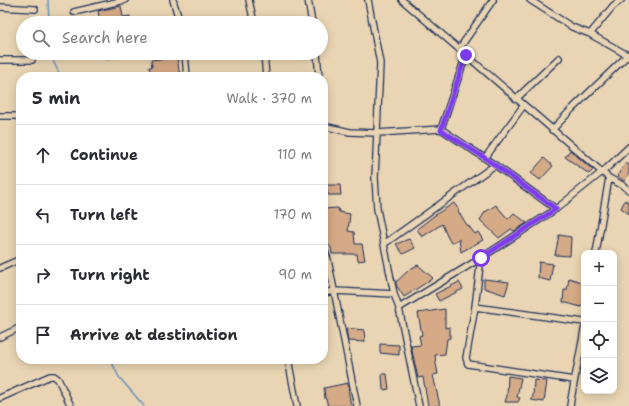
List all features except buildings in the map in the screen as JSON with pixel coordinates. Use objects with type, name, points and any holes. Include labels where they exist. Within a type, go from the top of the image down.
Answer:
[{"type":"street","points":[[74,12],[125,0]]},
{"type":"street","points":[[173,0],[178,16]]},
{"type":"street","points":[[249,0],[252,16]]},
{"type":"street","points":[[308,0],[311,16]]},
{"type":"street","points":[[368,0],[380,63],[375,178],[377,209],[419,406]]},
{"type":"street","points":[[402,0],[609,178],[629,190]]},
{"type":"street","points":[[459,49],[493,0]]},
{"type":"street","points":[[530,0],[572,27],[590,34],[629,55],[552,130]]},
{"type":"street","points":[[590,34],[613,6],[621,0]]},
{"type":"street","points":[[0,6],[35,9]]},
{"type":"street","points":[[441,130],[466,55]]},
{"type":"street","points":[[516,99],[559,58]]},
{"type":"street","points":[[0,60],[32,60]]},
{"type":"street","points":[[186,60],[187,72]]},
{"type":"street","points":[[265,60],[266,72]]},
{"type":"street","points":[[318,60],[319,72]]},
{"type":"street","points":[[485,158],[524,105]]},
{"type":"street","points":[[0,116],[16,116]]},
{"type":"street","points":[[328,127],[350,132],[377,133],[441,130],[485,158],[556,209]]},
{"type":"street","points":[[399,308],[481,258],[556,209],[603,172],[629,147]]},
{"type":"street","points":[[384,244],[495,165]]},
{"type":"street","points":[[597,250],[609,178]]},
{"type":"street","points":[[481,258],[475,307],[466,358],[468,364],[574,380]]},
{"type":"street","points":[[328,260],[357,406]]},
{"type":"street","points":[[0,268],[16,261]]},
{"type":"street","points":[[328,292],[335,291],[394,294]]},
{"type":"street","points":[[475,307],[581,322]]},
{"type":"street","points":[[0,337],[16,329]]},
{"type":"street","points":[[570,406],[581,351]]},
{"type":"street","points":[[289,364],[297,406]]},
{"type":"street","points":[[0,398],[50,376],[54,376],[58,379],[72,406]]},
{"type":"waterway","points":[[48,0],[49,16]]},
{"type":"waterway","points":[[53,60],[58,72]]},
{"type":"waterway","points":[[112,364],[119,377],[144,406]]},
{"type":"route","points":[[466,55],[441,130],[485,158],[556,209],[481,258]]}]
